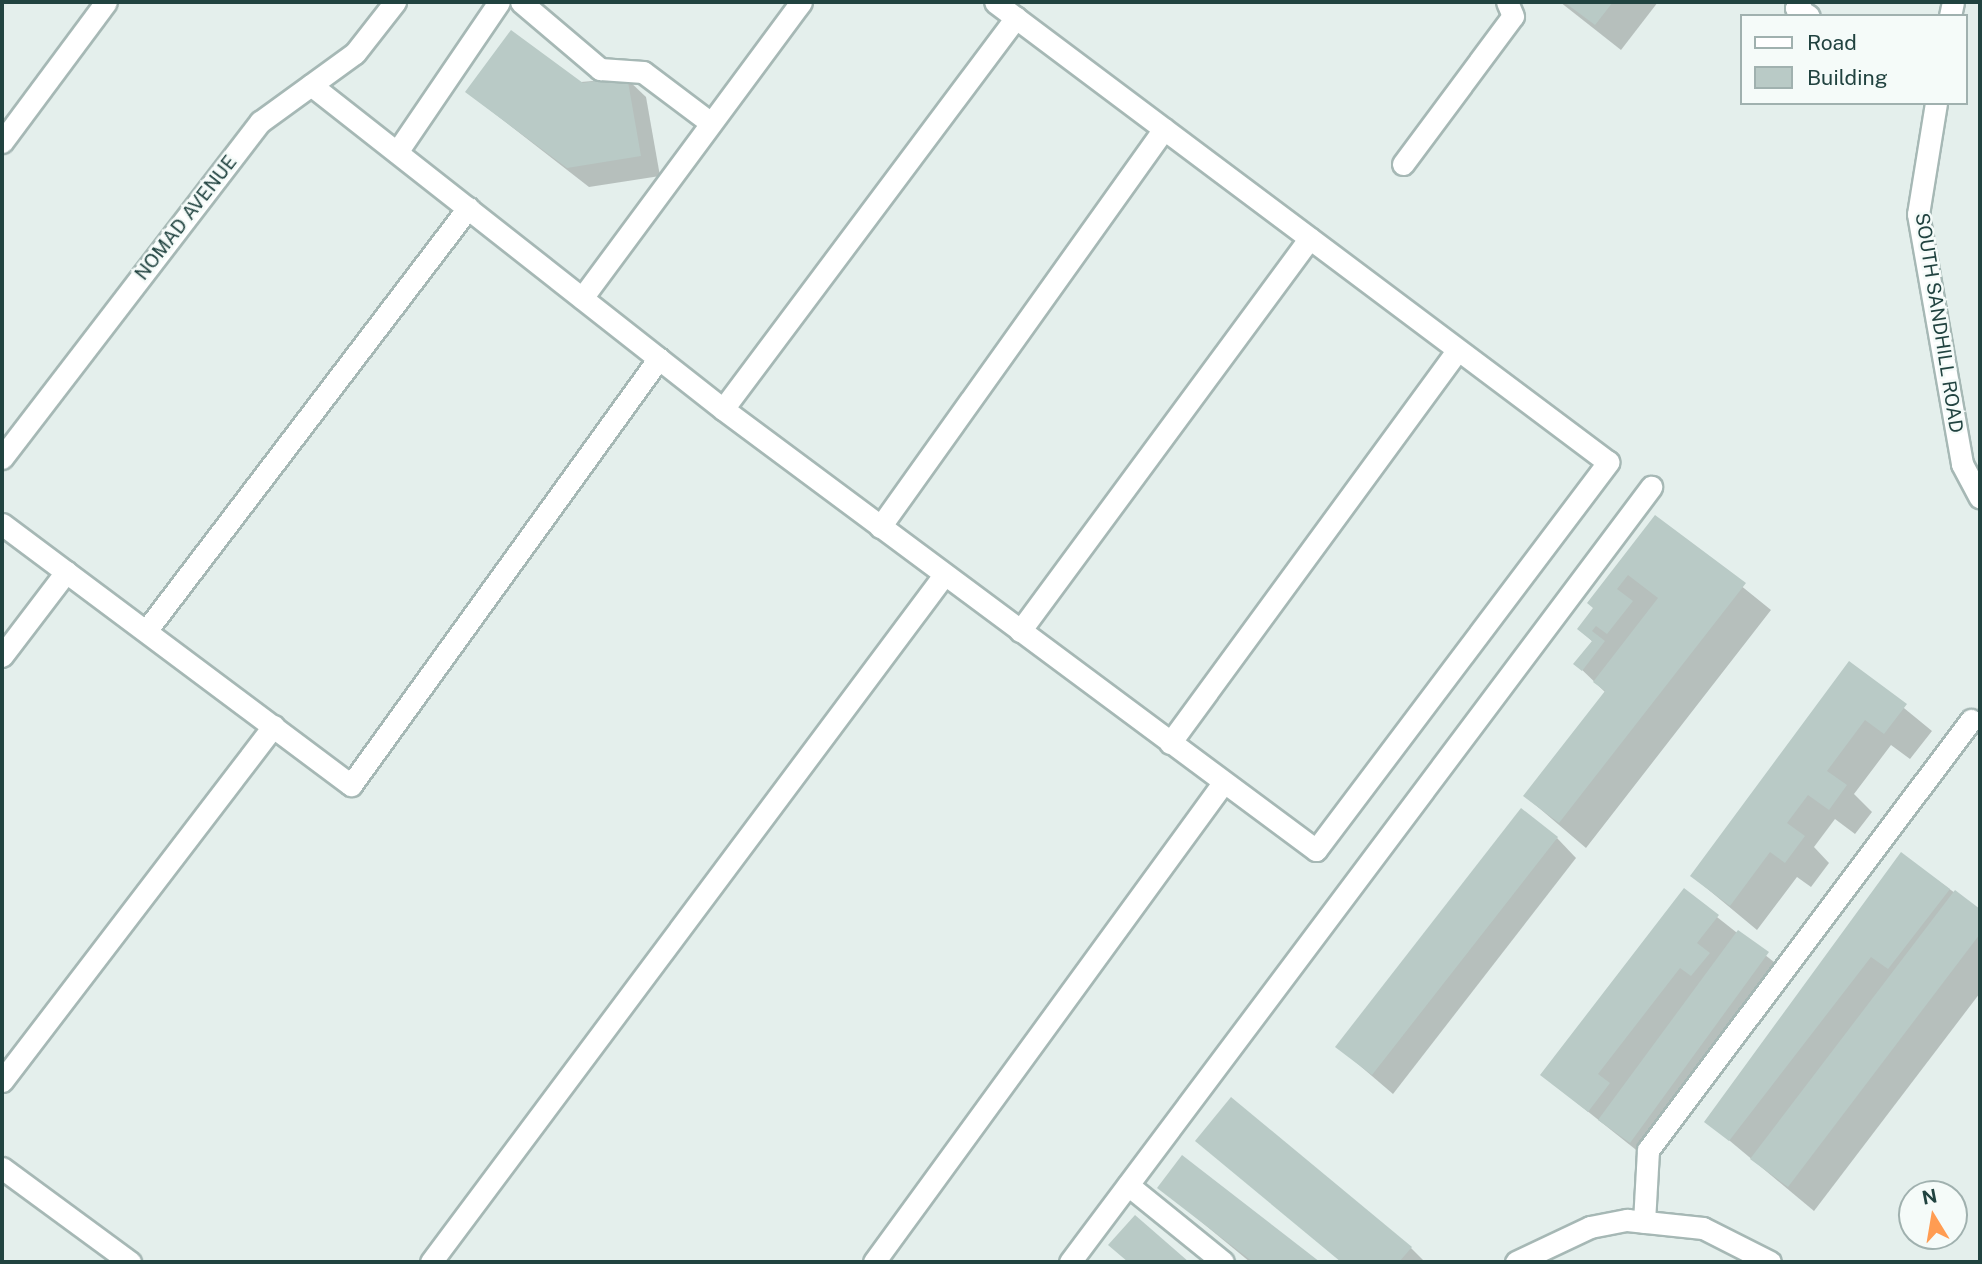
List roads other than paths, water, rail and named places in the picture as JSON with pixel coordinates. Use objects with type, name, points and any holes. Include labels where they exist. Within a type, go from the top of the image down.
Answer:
[{"type":"street","points":[[2,142],[106,2]]},
{"type":"street","name":"NOMAD AVENUE","points":[[2,458],[260,122],[355,53],[395,2]]},
{"type":"street","points":[[397,152],[499,2]]},
{"type":"street","points":[[582,298],[801,2]]},
{"type":"street","points":[[312,85],[723,409],[1316,850],[1608,462],[995,2]]},
{"type":"street","points":[[1402,164],[1513,16],[1507,2]]},
{"type":"street","points":[[535,6],[600,69],[642,72],[711,123]]},
{"type":"street","points":[[723,409],[1016,18]]},
{"type":"street","name":"SOUTH SANDHILL ROAD","points":[[1936,105],[1919,214],[1962,464],[1979,494]]},
{"type":"street","points":[[880,527],[1164,129]]},
{"type":"street","points":[[146,631],[468,208]]},
{"type":"street","points":[[1020,631],[1310,238]]},
{"type":"street","points":[[1170,743],[1458,351]]},
{"type":"street","points":[[2,524],[351,785],[659,358]]},
{"type":"street","points":[[1070,1262],[1651,486]]},
{"type":"street","points":[[2,656],[66,572]]},
{"type":"street","points":[[431,1262],[944,575]]},
{"type":"street","points":[[1644,1222],[1648,1150],[1971,720]]},
{"type":"street","points":[[2,1081],[273,726]]},
{"type":"street","points":[[874,1262],[1223,783]]},
{"type":"street","points":[[2,1168],[130,1262]]},
{"type":"street","points":[[1128,1185],[1223,1262]]},
{"type":"street","points":[[1516,1262],[1590,1227],[1644,1222],[1703,1228],[1769,1262]]}]
